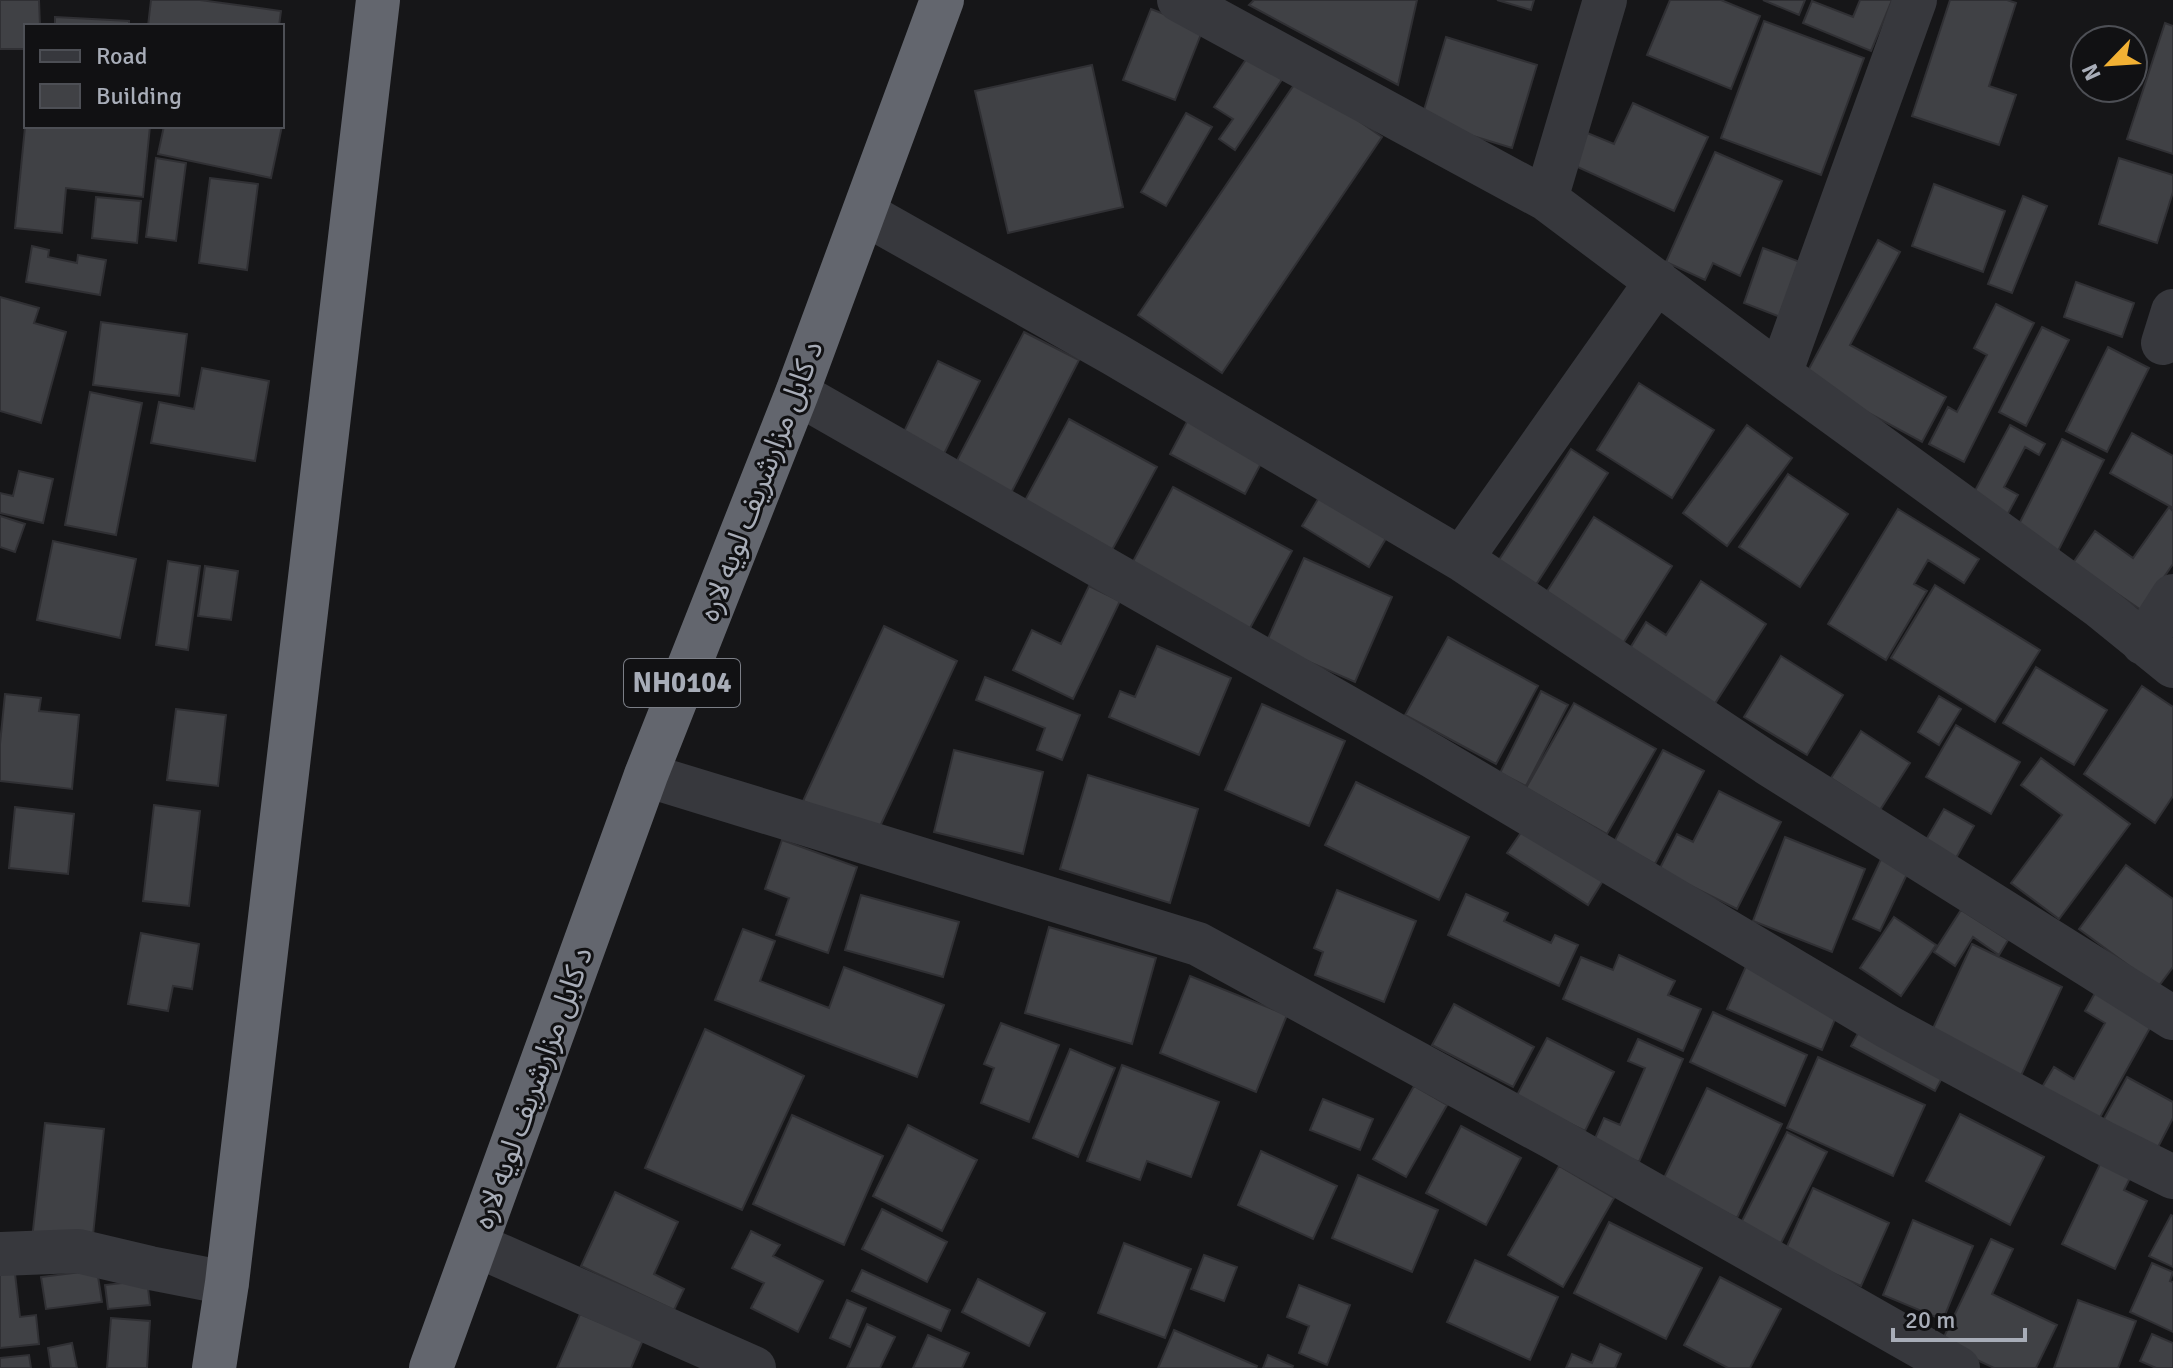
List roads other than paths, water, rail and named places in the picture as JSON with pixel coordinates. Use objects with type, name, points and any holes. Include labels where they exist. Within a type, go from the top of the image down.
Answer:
[{"type":"highway","points":[[214,1368],[227,1283],[378,0]]},
{"type":"highway","name":"د کابل مزارشریف لویه لاره","points":[[431,1368],[646,775],[797,393],[942,0]]},
{"type":"street","points":[[1179,0],[1546,199],[2099,606],[2158,654],[2173,596]]},
{"type":"street","points":[[1546,199],[1605,0]]},
{"type":"street","points":[[1780,374],[1915,0]]},
{"type":"street","points":[[864,213],[1114,354],[1461,559],[1767,763],[2173,1018]]},
{"type":"street","points":[[1461,559],[1657,281]]},
{"type":"street","points":[[797,393],[1432,756],[1888,1027],[2173,1177]]},
{"type":"street","points":[[646,775],[1198,944],[1552,1137],[1958,1368]]},
{"type":"street","points":[[476,1245],[754,1368]]},
{"type":"street","points":[[0,1254],[78,1251],[227,1283]]}]
